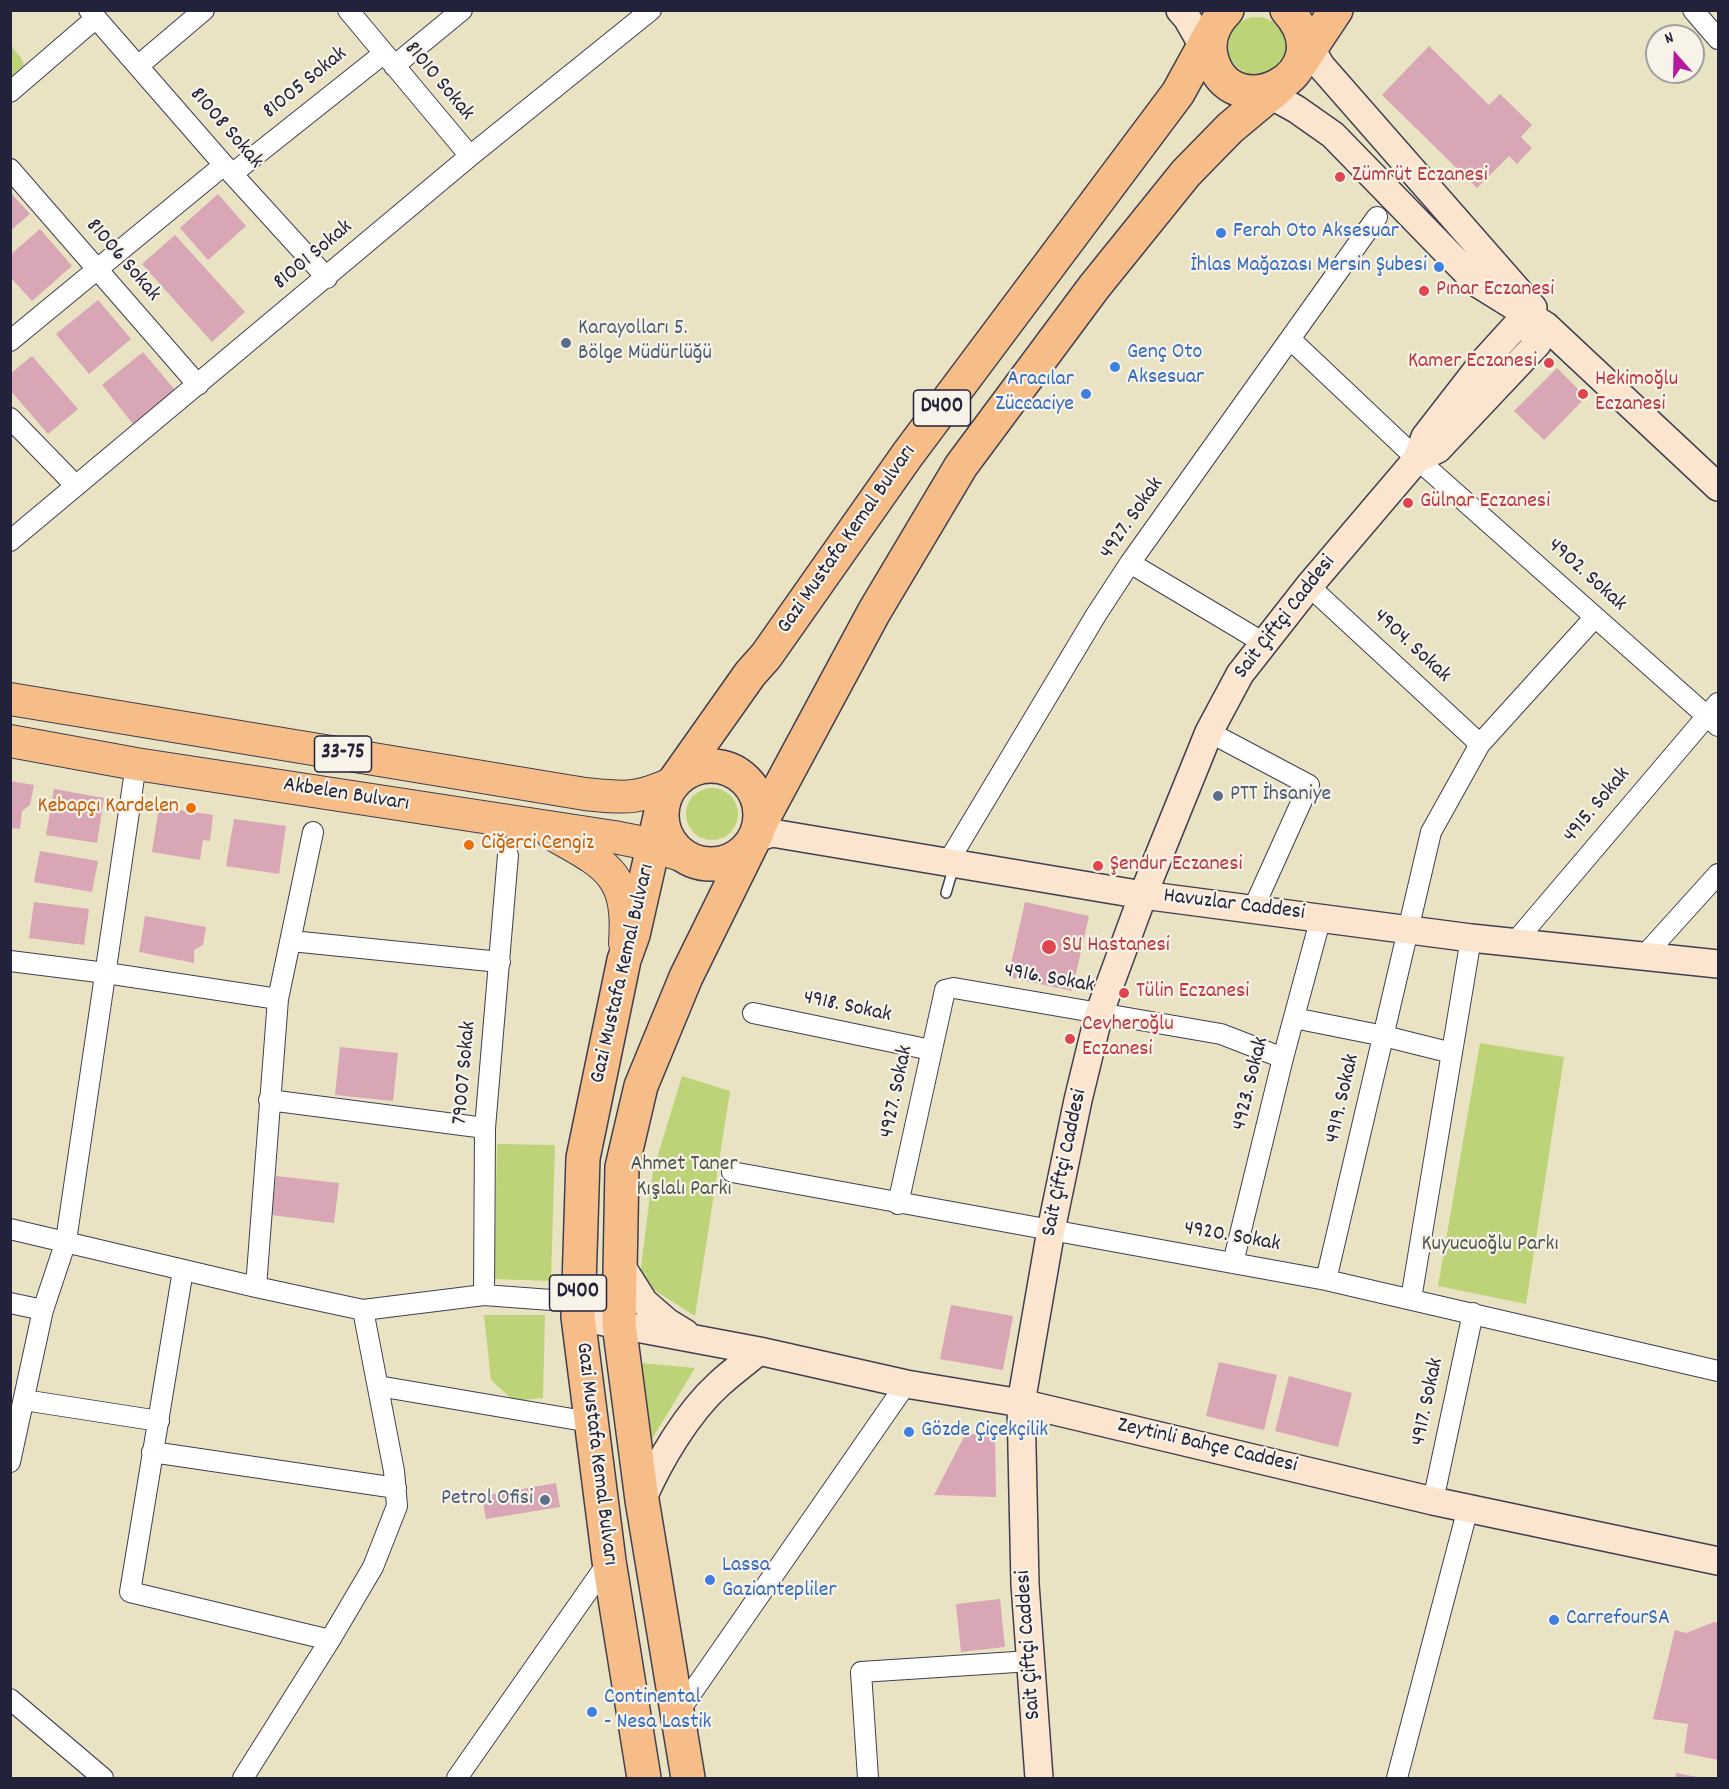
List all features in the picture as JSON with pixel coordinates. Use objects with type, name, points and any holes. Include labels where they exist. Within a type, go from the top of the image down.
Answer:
[{"type":"highway","name":"Gazi Mustafa Kemal Bulvarı","points":[[688,1779],[642,1500],[620,1324],[622,1167],[640,1086],[686,977],[757,832],[874,612],[961,466],[1094,287],[1186,174],[1336,10]]},
{"type":"highway","points":[[1214,39],[1222,77],[1234,87],[1249,92],[1287,61]]},
{"type":"highway","name":"Gazi Mustafa Kemal Bulvarı","points":[[643,1777],[609,1561],[590,1422],[578,1310],[583,1158],[624,960],[667,851],[667,797],[750,674],[766,656],[908,454],[1178,93],[1214,39]]},
{"type":"highway","points":[[667,797],[685,772],[700,766],[716,765],[732,770],[745,779],[755,791],[760,807],[757,832],[743,852],[729,861],[713,864],[696,862],[667,851]]},
{"type":"main road","name":"Akbelen Bulvarı","points":[[10,699],[585,794],[625,798],[650,793],[667,797]]},
{"type":"main road","name":"Akbelen Bulvarı","points":[[10,741],[136,764],[533,824],[622,839],[667,851]]},
{"type":"main road","points":[[533,824],[604,865],[622,890],[627,919],[624,960]]},
{"type":"street","points":[[138,66],[204,10]]},
{"type":"street","name":"81010 Sokak","points":[[348,10],[470,156]]},
{"type":"street","name":"81005 Sokak","points":[[10,341],[228,170],[462,10]]},
{"type":"street","name":"81001 Sokak","points":[[10,541],[470,156],[651,10]]},
{"type":"street","points":[[1180,10],[1214,39]]},
{"type":"street","points":[[1693,10],[1719,39]]},
{"type":"street","points":[[10,92],[93,14]]},
{"type":"street","name":"81008 Sokak","points":[[93,14],[228,170],[327,278]]},
{"type":"street","points":[[1546,326],[1477,283],[1333,135],[1296,109],[1287,61],[1321,66],[1532,307],[1546,326],[1719,487]]},
{"type":"street","name":"81006 Sokak","points":[[10,168],[198,385]]},
{"type":"street","name":"4927. Sokak","points":[[952,863],[1096,615],[1130,563],[1377,217]]},
{"type":"street","name":"Sait Çiftçi Caddesi","points":[[1039,1779],[1025,1584],[1021,1403],[1078,1100],[1099,1014],[1143,895],[1209,732],[1239,674],[1309,586],[1418,459],[1425,437],[1484,361],[1515,327],[1546,326]]},
{"type":"street","name":"4902. Sokak","points":[[1290,339],[1418,459],[1595,617],[1715,714]]},
{"type":"street","points":[[10,418],[76,486]]},
{"type":"street","points":[[1130,563],[1264,643]]},
{"type":"street","name":"4904. Sokak","points":[[1309,586],[1480,744]]},
{"type":"street","name":"4919. Sokak","points":[[1326,1280],[1431,832],[1480,744],[1595,617]]},
{"type":"street","name":"4915. Sokak","points":[[1515,942],[1715,714]]},
{"type":"street","points":[[1209,732],[1309,785],[1253,909]]},
{"type":"street","points":[[10,1462],[14,1425],[24,1400],[43,1310],[66,1241],[136,764]]},
{"type":"street","points":[[256,1287],[278,999],[313,832]]},
{"type":"street","name":"Havuzlar Caddesi","points":[[757,832],[1143,895],[1471,938],[1719,964]]},
{"type":"street","name":"79007 Sokak","points":[[484,1295],[485,1128],[508,855]]},
{"type":"street","points":[[1644,956],[1719,874]]},
{"type":"street","name":"4923. Sokak","points":[[1233,1263],[1283,1058],[1322,917]]},
{"type":"street","points":[[1412,1299],[1471,938]]},
{"type":"street","points":[[291,941],[500,962]]},
{"type":"street","points":[[10,961],[278,999]]},
{"type":"street","name":"4916. Sokak","points":[[945,990],[954,988],[1221,1034],[1283,1058]]},
{"type":"street","name":"4927. Sokak","points":[[898,1204],[945,990]]},
{"type":"street","name":"4918. Sokak","points":[[753,1013],[931,1050]]},
{"type":"street","points":[[1294,1018],[1384,1035],[1452,1053]]},
{"type":"street","points":[[269,1100],[485,1128]]},
{"type":"street","name":"4920. Sokak","points":[[732,1172],[1326,1280],[1719,1371]]},
{"type":"street","points":[[10,1228],[256,1287],[363,1310],[484,1295],[578,1310],[620,1324],[638,1343],[674,1347],[694,1338]]},
{"type":"street","points":[[620,1264],[644,1302],[667,1322],[694,1338]]},
{"type":"street","points":[[183,1270],[130,1592],[330,1640]]},
{"type":"street","points":[[10,1303],[43,1310]]},
{"type":"street","points":[[243,1779],[374,1567],[397,1506],[394,1471],[363,1310]]},
{"type":"street","name":"4917. Sokak","points":[[1433,1501],[1473,1313]]},
{"type":"street","name":"Zeytinli Bahçe Caddesi","points":[[694,1338],[906,1384],[1021,1403],[1433,1501],[1719,1561]]},
{"type":"street","points":[[642,1500],[654,1473],[684,1425],[717,1385],[759,1351]]},
{"type":"street","points":[[677,1714],[906,1384]]},
{"type":"street","points":[[378,1386],[590,1422]]},
{"type":"street","points":[[24,1400],[159,1421]]},
{"type":"street","points":[[152,1452],[396,1488]]},
{"type":"street","points":[[1396,1779],[1468,1508]]},
{"type":"street","points":[[457,1779],[609,1561]]},
{"type":"street","points":[[868,1779],[861,1672],[1031,1661]]},
{"type":"street","points":[[10,1699],[94,1776]]},
{"type":"lane","points":[[946,892],[952,863]]},
{"type":"green space","points":[[1257,17],[1268,19],[1278,25],[1284,35],[1286,46],[1284,57],[1278,67],[1268,73],[1257,75],[1246,73],[1236,67],[1230,57],[1228,46],[1230,35],[1236,25],[1246,19]]},
{"type":"green space","points":[[11,45],[24,65],[11,77]]},
{"type":"green space","points":[[712,788],[722,790],[730,796],[736,804],[738,814],[736,824],[730,832],[722,838],[712,840],[702,838],[694,832],[688,824],[686,814],[688,804],[694,796],[702,790]]},
{"type":"green space","name":"Kuyucuoğlu Parkı","points":[[1480,1043],[1564,1057],[1526,1304],[1438,1286]]},
{"type":"green space","name":"Ahmet Taner Kışlalı Parkı","points":[[682,1076],[730,1091],[695,1316],[657,1292],[640,1275],[653,1171]]},
{"type":"green space","points":[[497,1144],[555,1145],[551,1281],[494,1279]]},
{"type":"green space","points":[[484,1315],[545,1315],[543,1398],[514,1401],[491,1380]]},
{"type":"green space","points":[[640,1363],[695,1368],[649,1444]]},
{"type":"building","points":[[1429,46],[1489,105],[1500,94],[1532,125],[1521,137],[1532,148],[1517,164],[1509,156],[1477,188],[1382,95]]},
{"type":"building","points":[[10,192],[30,214],[10,231]]},
{"type":"building","points":[[218,194],[246,226],[208,260],[180,228]]},
{"type":"building","points":[[40,229],[72,266],[32,301],[10,277],[10,255]]},
{"type":"building","points":[[175,235],[245,312],[212,342],[142,264]]},
{"type":"building","points":[[98,300],[131,339],[89,374],[56,334]]},
{"type":"building","points":[[143,352],[175,390],[133,424],[102,385]]},
{"type":"building","points":[[32,356],[78,409],[48,434],[10,390],[10,374]]},
{"type":"building","points":[[1557,368],[1586,397],[1544,440],[1514,411]]},
{"type":"building","points":[[10,781],[34,785],[30,805],[22,811],[20,829],[10,828]]},
{"type":"building","points":[[54,789],[104,798],[97,843],[46,835]]},
{"type":"building","points":[[159,807],[213,815],[210,841],[203,840],[200,860],[152,852]]},
{"type":"building","points":[[234,819],[286,826],[279,874],[226,866]]},
{"type":"building","points":[[40,851],[98,861],[92,892],[34,882]]},
{"type":"building","points":[[34,902],[89,909],[84,945],[29,938]]},
{"type":"building","name":"SU Hastanesi","points":[[1025,902],[1089,916],[1072,991],[1008,977]]},
{"type":"building","points":[[145,916],[206,927],[203,945],[194,950],[194,963],[139,952]]},
{"type":"building","points":[[340,1047],[398,1053],[393,1101],[335,1095]]},
{"type":"building","points":[[276,1176],[339,1183],[334,1223],[271,1215]]},
{"type":"building","points":[[951,1305],[1013,1316],[1003,1370],[940,1359]]},
{"type":"building","points":[[1219,1362],[1277,1375],[1264,1430],[1206,1416]]},
{"type":"building","points":[[1289,1376],[1352,1393],[1338,1447],[1275,1431]]},
{"type":"building","points":[[966,1433],[995,1437],[996,1497],[934,1495]]},
{"type":"building","points":[[556,1483],[560,1507],[486,1519],[482,1496]]},
{"type":"building","points":[[1000,1599],[1005,1647],[961,1652],[956,1604]]},
{"type":"building","points":[[1714,1622],[1718,1623],[1718,1760],[1684,1753],[1688,1724],[1653,1719],[1675,1630],[1686,1633]]},
{"type":"building","points":[[1676,1773],[1697,1777],[1697,1778],[1676,1778]]},
{"type":"place","name":"Zümrüt Eczanesi","points":[[1340,177]]},
{"type":"place","name":"Ferah Oto Aksesuar","points":[[1221,233]]},
{"type":"place","name":"İhlas Mağazası Mersin Şubesi","points":[[1439,267]]},
{"type":"place","name":"Pınar Eczanesi","points":[[1424,291]]},
{"type":"place","name":"Karayolları 5. Bölge Müdürlüğü","points":[[566,343]]},
{"type":"place","name":"Kamer Eczanesi","points":[[1549,363]]},
{"type":"place","name":"Genç Oto Aksesuar","points":[[1115,367]]},
{"type":"place","name":"Aracılar Züccaciye","points":[[1086,394]]},
{"type":"place","name":"Hekimoğlu Eczanesi","points":[[1583,394]]},
{"type":"place","name":"Gülnar Eczanesi","points":[[1408,503]]},
{"type":"place","name":"PTT İhsaniye","points":[[1218,796]]},
{"type":"place","name":"Kebapçı Kardelen","points":[[191,808]]},
{"type":"place","name":"Ciğerci Cengiz","points":[[469,845]]},
{"type":"place","name":"Şendur Eczanesi","points":[[1098,866]]},
{"type":"place","name":"SU Hastanesi","points":[[1049,947]]},
{"type":"place","name":"Tülin Eczanesi","points":[[1124,993]]},
{"type":"place","name":"Cevheroğlu Eczanesi","points":[[1070,1039]]},
{"type":"place","name":"Gözde Çiçekçilik","points":[[909,1432]]},
{"type":"place","name":"Petrol Ofisi","points":[[545,1500]]},
{"type":"place","name":"Lassa Gaziantepliler","points":[[710,1580]]},
{"type":"place","name":"CarrefourSA","points":[[1554,1620]]},
{"type":"place","name":"Continental - Nesa Lastik","points":[[592,1712]]}]
